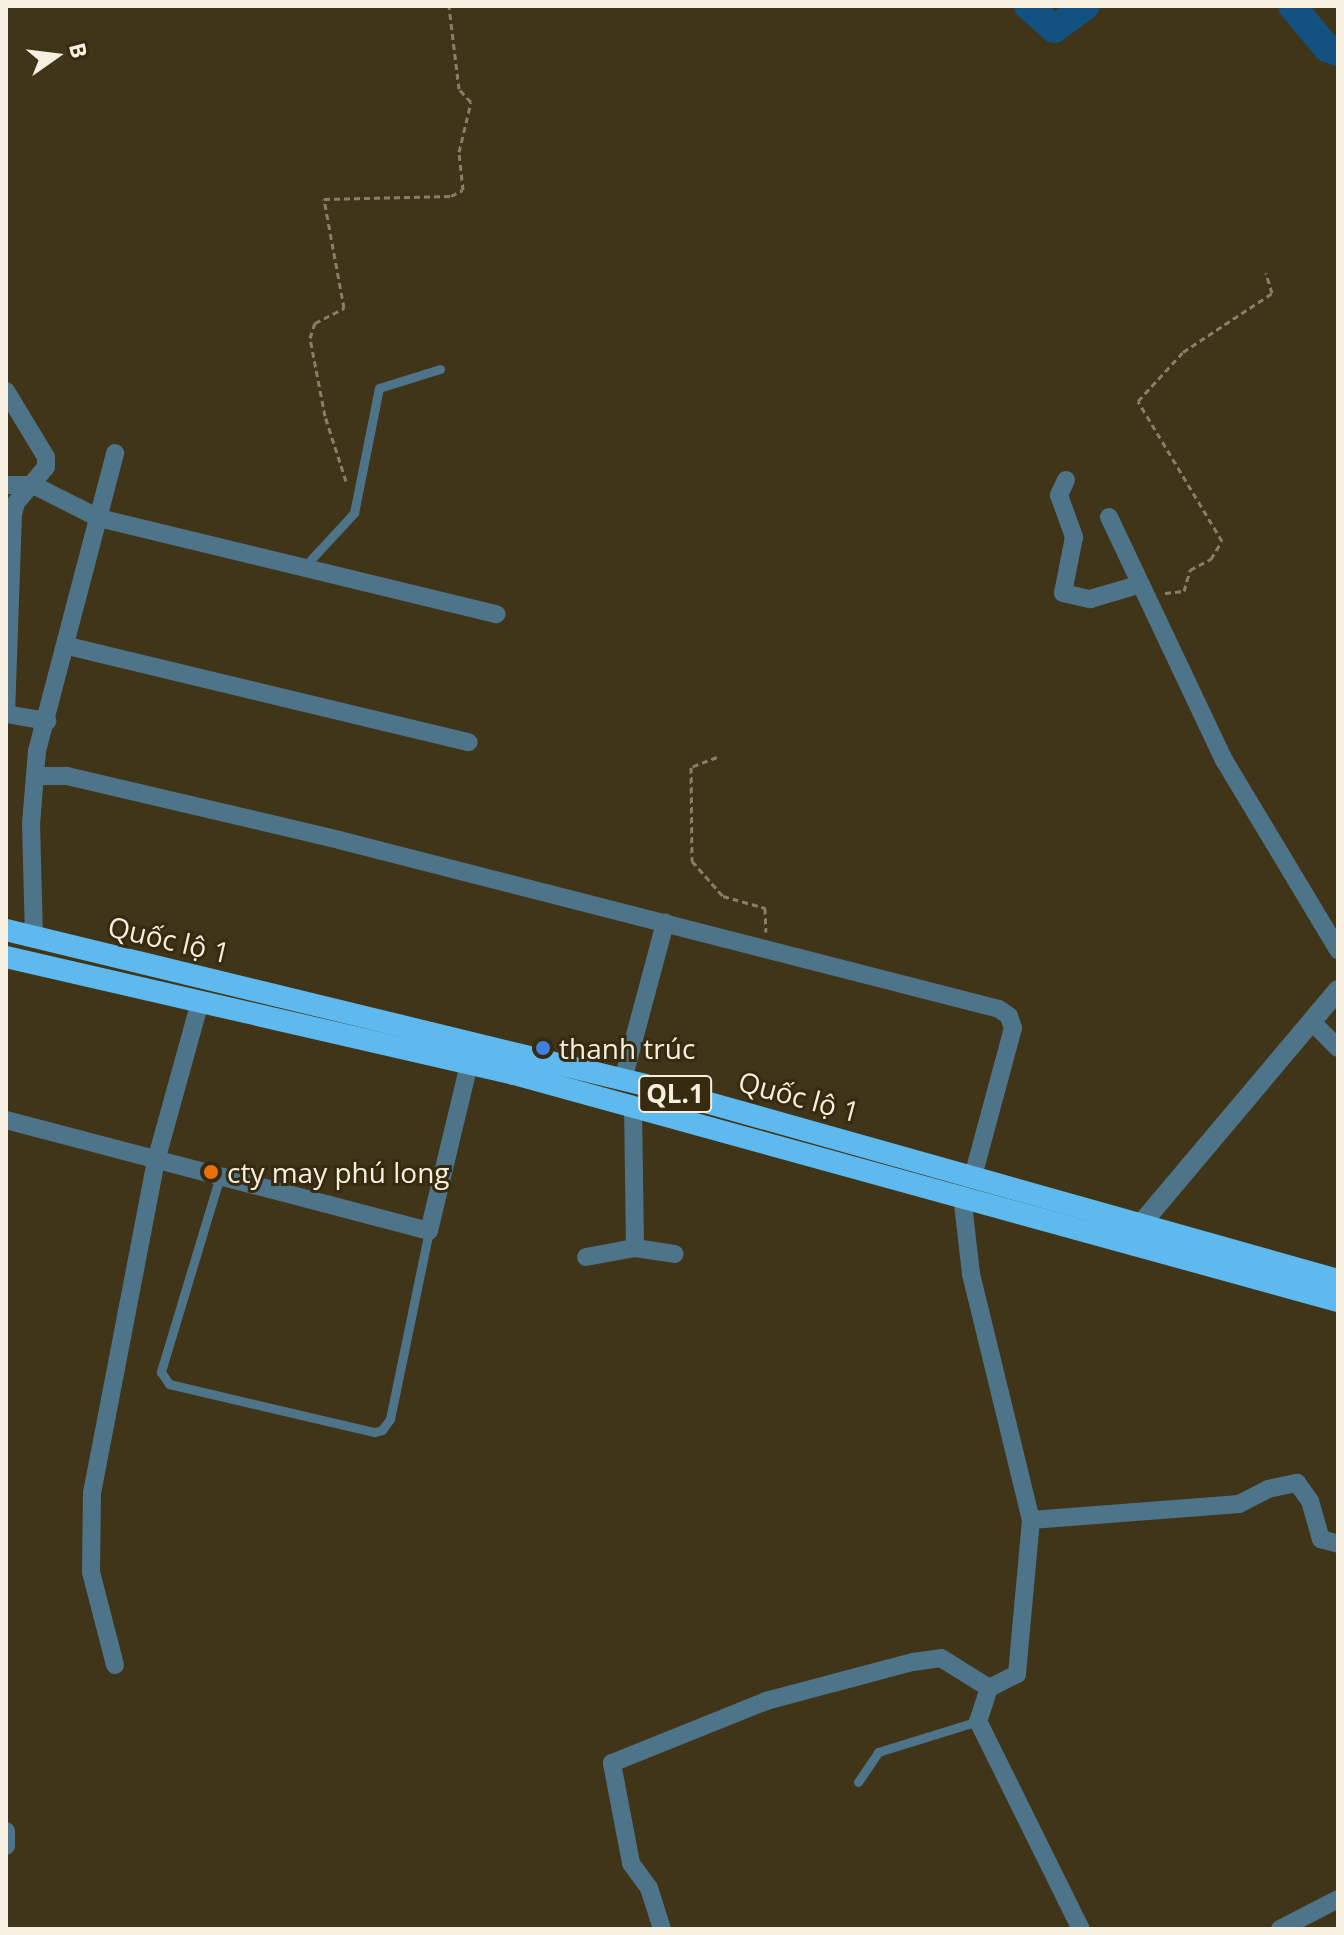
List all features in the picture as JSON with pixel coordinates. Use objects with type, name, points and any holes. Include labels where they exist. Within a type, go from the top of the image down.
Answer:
[{"type":"highway","name":"Quốc lộ 1","points":[[6,930],[623,1080],[1338,1301]]},
{"type":"highway","name":"Quốc lộ 1","points":[[6,957],[469,1064],[633,1109],[1141,1224],[1338,1280]]},
{"type":"street","points":[[6,391],[46,457],[33,485],[16,503],[13,514],[6,714],[47,721]]},
{"type":"street","points":[[34,937],[35,776],[115,453]]},
{"type":"street","points":[[1066,480],[1059,495],[1074,537],[1063,593],[1090,599],[1141,584]]},
{"type":"street","points":[[6,485],[33,485],[99,518],[497,614]]},
{"type":"street","points":[[1109,517],[1224,760],[1338,950]]},
{"type":"street","points":[[68,646],[469,742]]},
{"type":"street","points":[[35,776],[67,776],[126,789],[665,923],[1009,1016],[1013,1028],[968,1185],[971,1274],[1031,1520],[1017,1674],[989,1688],[978,1721],[1081,1929]]},
{"type":"street","points":[[623,1080],[665,923]]},
{"type":"street","points":[[1141,1224],[1338,990]]},
{"type":"street","points":[[115,1665],[91,1572],[88,1522],[157,1157],[200,1002]]},
{"type":"street","points":[[1311,1021],[1338,1048]]},
{"type":"street","points":[[6,1120],[157,1157],[429,1231],[469,1064]]},
{"type":"street","points":[[633,1109],[635,1248]]},
{"type":"street","points":[[586,1257],[635,1248],[675,1254]]},
{"type":"street","points":[[1031,1520],[1215,1507],[1297,1483],[1310,1501],[1321,1539],[1338,1544]]},
{"type":"street","points":[[662,1929],[649,1888],[631,1863],[612,1763],[766,1701],[913,1662],[941,1658],[989,1688]]},
{"type":"street","points":[[6,1831],[6,1846]]},
{"type":"street","points":[[1280,1929],[1338,1899]]},
{"type":"lane","points":[[304,567],[354,513],[379,388],[440,369]]},
{"type":"lane","points":[[220,1176],[161,1372],[169,1384],[374,1432],[382,1430],[390,1419],[429,1231]]},
{"type":"lane","points":[[858,1782],[878,1752],[978,1721]]},
{"type":"path","points":[[357,502],[337,463],[310,338],[315,323],[344,308],[324,199],[451,196],[463,190],[459,159],[471,102],[459,89],[449,6]]},
{"type":"path","points":[[1150,604],[1160,593],[1184,591],[1190,570],[1211,559],[1222,541],[1138,401],[1183,352],[1272,293],[1266,273]]},
{"type":"path","points":[[717,757],[691,767],[692,861],[723,896],[765,908],[765,951]]},
{"type":"waterway","points":[[1028,6],[1054,29],[1086,6]]},
{"type":"waterway","points":[[1292,6],[1327,48],[1338,52]]},
{"type":"place","name":"thanh trúc","points":[[543,1048]]},
{"type":"place","name":"cty may phú long","points":[[211,1172]]}]
